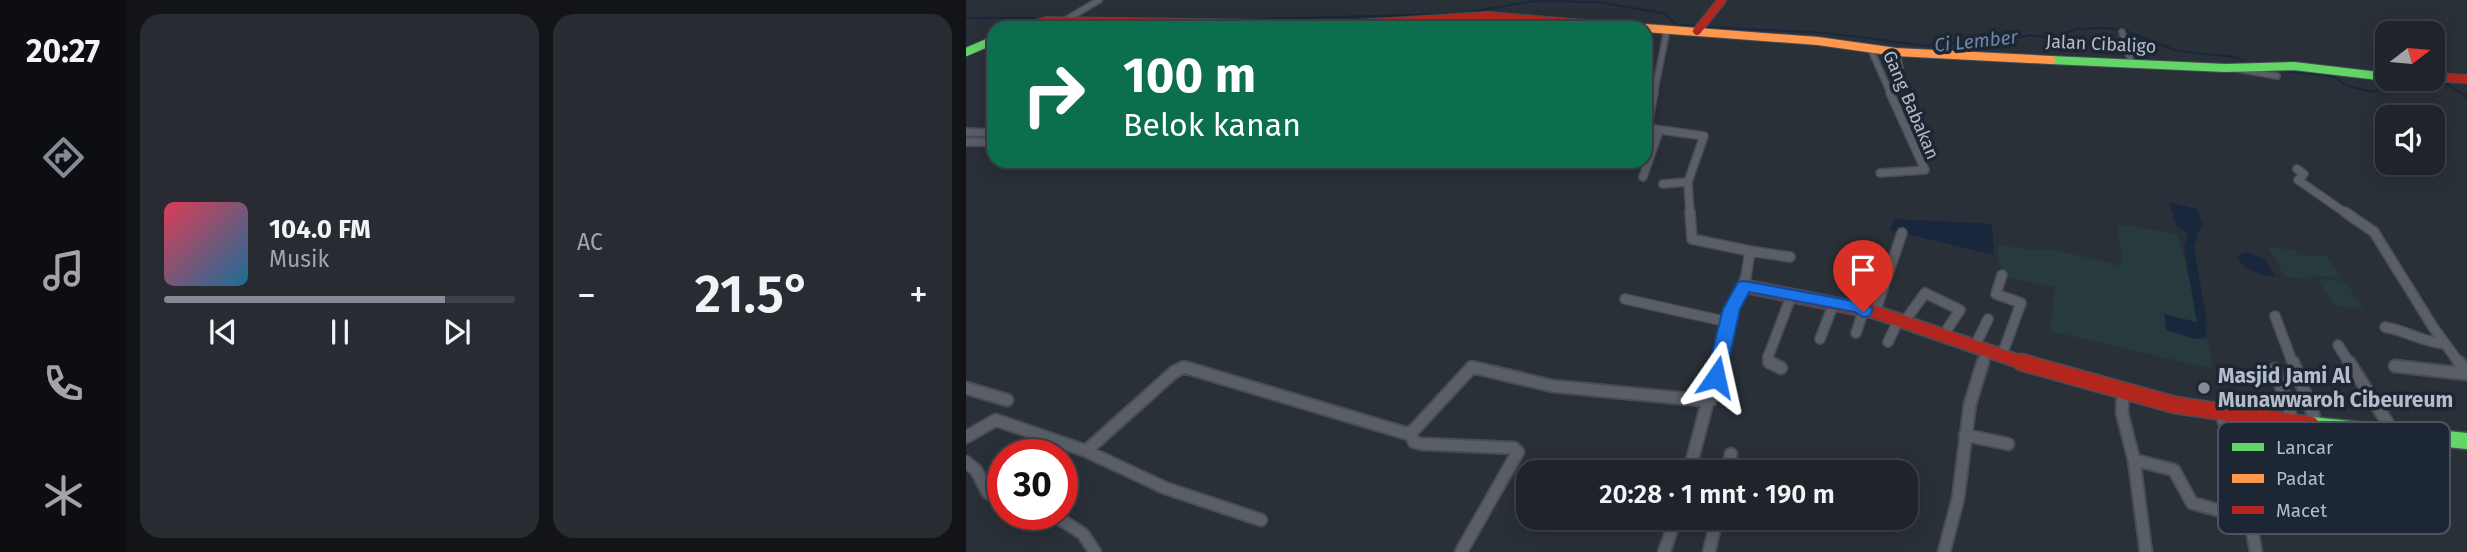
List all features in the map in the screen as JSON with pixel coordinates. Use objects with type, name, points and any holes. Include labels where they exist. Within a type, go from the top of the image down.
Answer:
[{"type":"main road","points":[[1699,28],[1722,0]]},
{"type":"main road","points":[[1407,21],[1488,16],[1548,21]]},
{"type":"main road","points":[[1037,21],[1107,21]]},
{"type":"main road","name":"Jalan Cibaligo","points":[[1652,28],[1699,28],[1896,52],[2235,68],[2294,66],[2375,77]]},
{"type":"main road","points":[[966,52],[987,43]]},
{"type":"main road","points":[[2445,78],[2467,79]]},
{"type":"main road","points":[[1744,286],[1870,310],[1988,351],[2123,392],[2221,414],[2293,422]]},
{"type":"street","points":[[1068,19],[1098,0]]},
{"type":"street","points":[[1652,98],[1667,29]]},
{"type":"street","points":[[2122,32],[2131,62]]},
{"type":"street","name":"Gang Babakan","points":[[1871,50],[1877,69],[1925,170],[1880,173]]},
{"type":"street","points":[[1896,52],[1900,68]]},
{"type":"street","points":[[2235,68],[2277,76]]},
{"type":"street","points":[[1652,128],[1704,136],[1688,182],[1692,239],[1790,257]]},
{"type":"street","points":[[1652,151],[1659,131]]},
{"type":"street","points":[[966,132],[987,133]]},
{"type":"street","points":[[966,142],[987,142]]},
{"type":"street","points":[[1643,177],[1646,168]]},
{"type":"street","points":[[2297,169],[2304,174],[2298,180],[2374,232],[2445,344],[2467,373]]},
{"type":"street","points":[[1663,184],[1688,182]]},
{"type":"street","points":[[1856,333],[1870,310],[1902,233]]},
{"type":"street","points":[[1693,460],[1710,401],[1728,322],[1744,286],[1750,251]]},
{"type":"street","points":[[2002,355],[2021,303],[1996,294],[2003,275]]},
{"type":"street","points":[[1888,342],[1925,293],[1961,310],[1944,334]]},
{"type":"street","points":[[1781,368],[1770,364],[1768,357],[1792,294]]},
{"type":"street","points":[[1625,299],[1728,322]]},
{"type":"street","points":[[1820,339],[1834,303]]},
{"type":"street","points":[[2275,316],[2320,422]]},
{"type":"street","points":[[1975,346],[1988,319]]},
{"type":"street","points":[[2385,327],[2410,332],[2418,341],[2445,344]]},
{"type":"street","points":[[2338,345],[2387,422]]},
{"type":"street","points":[[1944,552],[1958,503],[1965,435],[1978,370],[1988,351]]},
{"type":"street","points":[[2395,366],[2467,373]]},
{"type":"street","points":[[1086,451],[1174,372],[1184,367],[1410,433],[1414,442],[1424,446],[1480,445],[1514,448],[1518,453],[1461,552]]},
{"type":"street","points":[[1410,433],[1472,367],[1552,386],[1710,401]]},
{"type":"street","points":[[2275,369],[2293,422]]},
{"type":"street","points":[[966,388],[1007,400]]},
{"type":"street","points":[[2123,392],[2122,413],[2134,460],[2146,552]]},
{"type":"street","points":[[2221,414],[2224,422]]},
{"type":"street","points":[[966,437],[996,420],[1086,451],[1164,488],[1261,520]]},
{"type":"street","points":[[1965,435],[2008,444]]},
{"type":"street","points":[[1730,460],[1731,454]]},
{"type":"street","points":[[2134,460],[2175,470],[2179,474],[2187,498],[2195,506],[2218,511]]},
{"type":"street","points":[[966,462],[976,470],[987,491]]},
{"type":"street","points":[[1077,530],[1083,534],[1095,552]]},
{"type":"street","points":[[1664,552],[1671,530]]},
{"type":"street","points":[[1709,552],[1714,530]]},
{"type":"street","points":[[2253,534],[2256,552]]},
{"type":"green space","points":[[2118,224],[2177,234],[2202,323],[2183,321],[2168,314],[2165,317],[2165,329],[2186,337],[2207,338],[2213,369],[2050,331],[2055,287],[2004,277],[2003,266],[1999,264],[1997,245],[2051,249],[2122,266]]},
{"type":"green space","points":[[2268,247],[2294,250],[2297,255],[2326,256],[2341,278],[2310,275],[2313,279],[2285,277]]},
{"type":"green space","points":[[2317,279],[2345,281],[2364,310],[2334,305]]},
{"type":"water","points":[[2169,202],[2197,209],[2203,225],[2195,237],[2177,227]]},
{"type":"water","points":[[1895,219],[1992,224],[1994,255],[1890,230]]},
{"type":"water","points":[[2245,252],[2264,258],[2276,277],[2243,265],[2238,256]]},
{"type":"water","points":[[2164,314],[2204,324],[2207,338],[2195,339],[2167,330]]},
{"type":"waterway","name":"Ci Lember","points":[[1475,11],[1535,1],[1597,2],[1663,13],[1677,25],[1697,26]]},
{"type":"waterway","name":"Ci Lember","points":[[1217,20],[1454,14]]},
{"type":"waterway","name":"Ci Lember","points":[[966,18],[1046,18]]},
{"type":"waterway","name":"Ci Lember","points":[[1704,27],[1827,33],[1927,46],[1986,39],[2009,40],[2030,35],[2051,38],[2077,29],[2104,28],[2124,30],[2177,51],[2236,57],[2250,65]]},
{"type":"waterway","name":"Ci Lember","points":[[2270,70],[2332,76],[2348,86],[2373,92],[2399,84],[2428,87],[2447,84],[2467,97]]},
{"type":"waterway","points":[[2192,236],[2189,247],[2202,323]]},
{"type":"traffic: fast","points":[[966,52],[987,43]]},
{"type":"traffic: fast","points":[[2051,60],[2225,68],[2294,66],[2375,76]]},
{"type":"traffic: fast","points":[[2450,439],[2467,441]]},
{"type":"traffic: slow","points":[[1652,29],[1818,41],[1896,52],[2051,60]]},
{"type":"traffic: jam","points":[[1697,31],[1722,0]]},
{"type":"traffic: jam","points":[[1407,21],[1488,16],[1548,21]]},
{"type":"traffic: jam","points":[[2445,78],[2467,79]]},
{"type":"traffic: jam","points":[[1744,286],[1875,312],[2033,366],[2175,405],[2284,422]]},
{"type":"place","name":"Masjid Jami Al Munawwaroh Cibeureum","points":[[2204,388]]},
{"type":"route","points":[[1716,377],[1732,309],[1744,286],[1864,309],[1863,312]]}]
